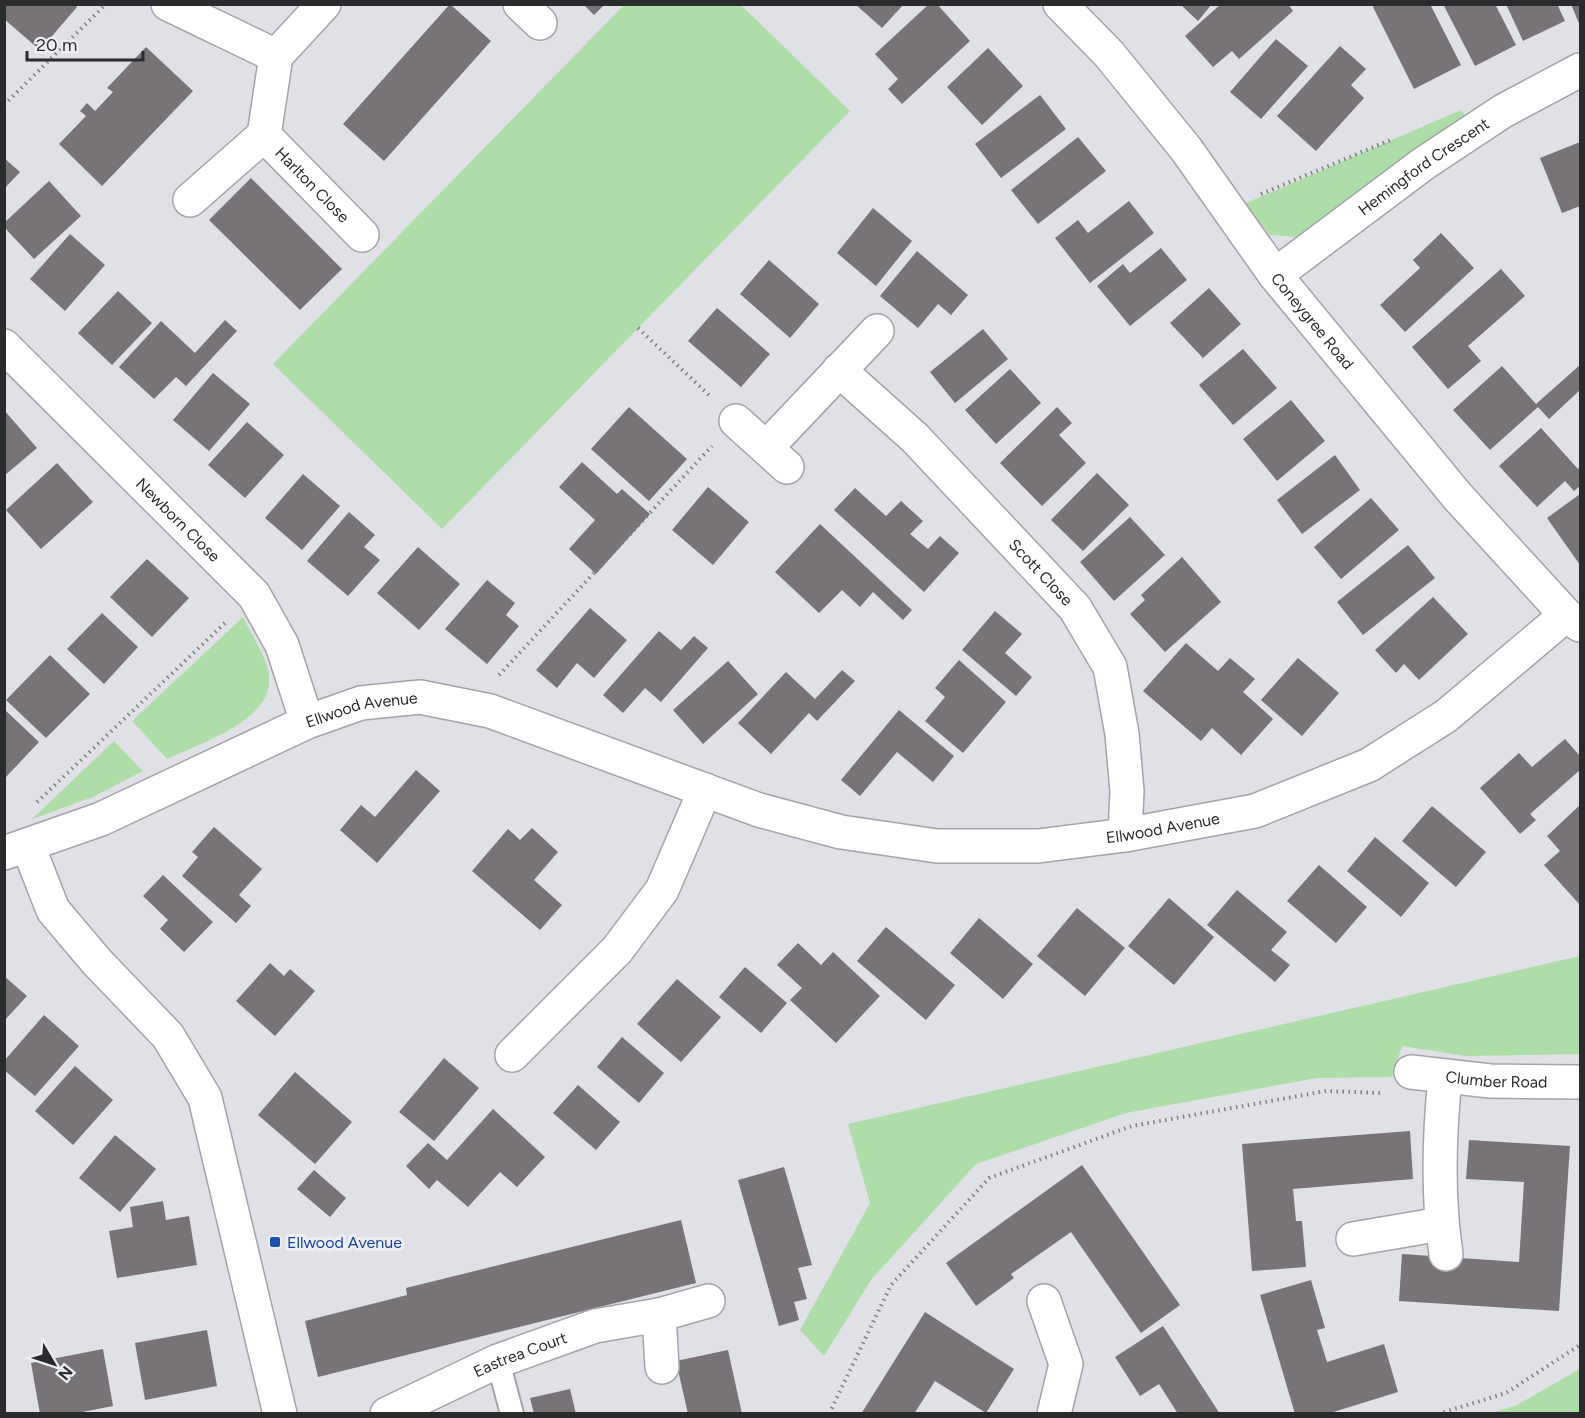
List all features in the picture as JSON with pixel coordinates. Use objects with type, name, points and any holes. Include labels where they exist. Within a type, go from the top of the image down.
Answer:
[{"type":"street","points":[[168,4],[276,56],[324,4]]},
{"type":"street","name":"Coneygree Road","points":[[1060,4],[1109,54],[1186,149],[1275,275],[1458,497],[1573,620]]},
{"type":"street","name":"Harlton Close","points":[[190,200],[264,135],[276,56]]},
{"type":"street","name":"Hemingford Crescent","points":[[1275,275],[1423,164],[1503,111],[1581,70]]},
{"type":"street","name":"Harlton Close","points":[[264,135],[362,235]]},
{"type":"street","points":[[736,421],[776,457],[839,370],[878,331]]},
{"type":"street","name":"Newborn Close","points":[[4,346],[254,595],[282,645],[307,722]]},
{"type":"street","name":"Scott Close","points":[[839,370],[915,438],[1075,608],[1110,668],[1122,734],[1127,791],[1125,835]]},
{"type":"street","name":"Ellwood Avenue","points":[[280,1413],[205,1098],[168,1036],[97,962],[53,910],[16,849],[101,819],[307,722],[361,703],[420,697],[490,711],[759,810],[841,832],[937,846],[1038,846],[1125,835],[1255,811],[1369,765],[1446,716],[1573,620]]},
{"type":"street","points":[[512,1055],[617,950],[662,890],[705,790]]},
{"type":"street","name":"Clumber Road","points":[[1412,1072],[1445,1078],[1537,1084],[1581,1082]]},
{"type":"street","points":[[1353,1239],[1444,1239],[1438,1137],[1445,1078]]},
{"type":"street","name":"Eastrea Court","points":[[387,1413],[498,1361],[595,1326],[659,1315],[708,1301]]},
{"type":"street","points":[[1044,1301],[1066,1364],[1053,1413]]},
{"type":"street","points":[[659,1315],[662,1367]]},
{"type":"lane","points":[[498,1361],[512,1413]]},
{"type":"path","points":[[4,105],[106,4]]},
{"type":"path","points":[[1228,208],[1404,134]]},
{"type":"path","points":[[470,707],[736,421],[639,328]]},
{"type":"path","points":[[30,808],[254,595]]},
{"type":"path","points":[[829,1413],[891,1285],[989,1179],[1132,1126],[1326,1091],[1384,1094]]},
{"type":"path","points":[[1438,1413],[1506,1393],[1581,1345]]},
{"type":"green space","points":[[624,5],[741,5],[850,111],[442,529],[273,364]]},
{"type":"green space","points":[[1461,110],[1470,122],[1307,238],[1270,235],[1244,204]]},
{"type":"green space","points":[[243,617],[266,663],[269,682],[265,698],[254,712],[238,724],[220,735],[167,759],[132,721]]},
{"type":"green space","points":[[114,741],[143,771],[93,797],[32,819]]},
{"type":"green space","points":[[1580,956],[1580,1054],[1466,1056],[1402,1046],[1392,1077],[1317,1078],[1126,1113],[976,1164],[871,1280],[824,1356],[800,1330],[870,1203],[848,1124]]},
{"type":"green space","points":[[1580,1369],[1580,1413],[1490,1413],[1515,1406]]},
{"type":"building","points":[[4,4],[74,4],[77,7],[40,50],[4,19]]},
{"type":"building","points":[[450,4],[491,41],[384,161],[343,124]]},
{"type":"building","points":[[583,4],[605,4],[594,15]]},
{"type":"building","points":[[855,4],[904,4],[882,28]]},
{"type":"building","points":[[929,4],[937,4],[970,41],[902,104],[888,89],[898,79],[875,54]]},
{"type":"building","points":[[1180,4],[1212,4],[1198,21]]},
{"type":"building","points":[[1221,4],[1288,4],[1293,11],[1239,59],[1232,51],[1213,67],[1185,36]]},
{"type":"building","points":[[1377,4],[1430,4],[1461,65],[1414,89],[1373,7]]},
{"type":"building","points":[[1443,4],[1495,4],[1516,45],[1475,66]]},
{"type":"building","points":[[1506,4],[1557,4],[1565,21],[1523,41]]},
{"type":"building","points":[[1571,4],[1580,4],[1580,26]]},
{"type":"building","points":[[1276,39],[1308,66],[1261,119],[1230,92]]},
{"type":"building","points":[[1340,46],[1366,69],[1351,85],[1364,98],[1316,151],[1277,116]]},
{"type":"building","points":[[146,47],[193,91],[102,186],[59,144],[86,116],[80,111],[87,103],[95,111],[113,92],[107,88]]},
{"type":"building","points":[[988,48],[1023,86],[982,125],[947,87]]},
{"type":"building","points":[[1040,95],[1066,129],[1001,178],[975,144]]},
{"type":"building","points":[[1078,137],[1106,171],[1038,224],[1011,190]]},
{"type":"building","points":[[1580,142],[1580,206],[1562,213],[1540,158]]},
{"type":"building","points":[[4,158],[20,172],[4,189]]},
{"type":"building","points":[[251,178],[342,269],[300,310],[209,220]]},
{"type":"building","points":[[49,181],[81,216],[34,259],[4,227],[4,223]]},
{"type":"building","points":[[1129,201],[1154,233],[1090,283],[1055,238],[1078,220],[1088,233]]},
{"type":"building","points":[[873,208],[912,241],[876,286],[837,253]]},
{"type":"building","points":[[1441,233],[1474,268],[1405,332],[1380,305],[1420,268],[1413,260]]},
{"type":"building","points":[[70,234],[105,265],[65,311],[30,279]]},
{"type":"building","points":[[1161,248],[1187,280],[1130,326],[1097,286],[1123,264],[1130,273]]},
{"type":"building","points":[[917,251],[968,295],[951,315],[938,304],[918,328],[880,296]]},
{"type":"building","points":[[769,260],[819,304],[790,338],[740,294]]},
{"type":"building","points":[[1501,269],[1525,296],[1468,346],[1481,361],[1448,389],[1412,347]]},
{"type":"building","points":[[1209,288],[1241,324],[1203,358],[1170,323]]},
{"type":"building","points":[[118,291],[152,323],[112,365],[78,333]]},
{"type":"building","points":[[717,308],[770,354],[741,387],[688,341]]},
{"type":"building","points":[[225,320],[237,331],[186,386],[176,377],[154,399],[119,367],[161,321],[195,353]]},
{"type":"building","points":[[983,329],[1008,359],[955,403],[930,372]]},
{"type":"building","points":[[1243,349],[1277,388],[1233,425],[1199,385]]},
{"type":"building","points":[[1580,365],[1580,390],[1549,419],[1538,407],[1490,450],[1453,410],[1502,366],[1536,404]]},
{"type":"building","points":[[1010,369],[1041,403],[996,444],[965,410]]},
{"type":"building","points":[[213,373],[250,404],[209,451],[173,420]]},
{"type":"building","points":[[1291,400],[1325,441],[1277,481],[1243,439]]},
{"type":"building","points":[[629,407],[687,459],[649,501],[591,449]]},
{"type":"building","points":[[1057,407],[1072,423],[1059,435],[1086,463],[1042,506],[1000,463]]},
{"type":"building","points":[[4,410],[37,448],[4,476]]},
{"type":"building","points":[[247,422],[284,455],[245,498],[208,465]]},
{"type":"building","points":[[1541,428],[1578,469],[1580,466],[1580,486],[1574,491],[1565,481],[1537,507],[1499,466]]},
{"type":"building","points":[[1335,455],[1360,490],[1302,534],[1277,500]]},
{"type":"building","points":[[582,462],[617,494],[622,489],[650,514],[596,574],[569,549],[595,520],[559,487]]},
{"type":"building","points":[[57,463],[93,502],[41,549],[6,510]]},
{"type":"building","points":[[1097,473],[1129,505],[1083,551],[1051,520]]},
{"type":"building","points":[[303,474],[340,506],[302,550],[265,518]]},
{"type":"building","points":[[708,487],[749,522],[713,565],[672,530]]},
{"type":"building","points":[[855,488],[886,516],[901,501],[923,521],[910,534],[928,549],[940,536],[959,553],[924,592],[834,510]]},
{"type":"building","points":[[1580,494],[1580,565],[1547,518]]},
{"type":"building","points":[[1371,498],[1399,530],[1341,579],[1314,547]]},
{"type":"building","points":[[349,512],[375,535],[364,547],[380,560],[348,596],[307,561]]},
{"type":"building","points":[[1130,517],[1165,555],[1114,601],[1080,562]]},
{"type":"building","points":[[820,524],[912,610],[903,620],[873,592],[860,607],[842,590],[819,613],[775,572]]},
{"type":"building","points":[[1408,545],[1435,578],[1363,635],[1337,602]]},
{"type":"building","points":[[418,547],[460,584],[419,630],[377,593]]},
{"type":"building","points":[[1182,557],[1221,602],[1165,652],[1130,614],[1145,600],[1141,595]]},
{"type":"building","points":[[147,559],[189,598],[152,637],[110,597]]},
{"type":"building","points":[[487,580],[515,603],[506,615],[519,626],[487,664],[445,629]]},
{"type":"building","points":[[1433,597],[1468,634],[1419,680],[1404,664],[1396,673],[1375,650]]},
{"type":"building","points":[[590,608],[627,640],[594,678],[577,663],[557,688],[536,670]]},
{"type":"building","points":[[995,611],[1022,634],[1005,653],[1032,677],[1016,696],[962,650]]},
{"type":"building","points":[[102,613],[138,647],[104,684],[67,649]]},
{"type":"building","points":[[659,631],[681,650],[694,636],[708,648],[661,702],[645,688],[623,713],[603,695]]},
{"type":"building","points":[[1186,643],[1218,671],[1230,658],[1255,679],[1243,692],[1273,719],[1241,755],[1212,728],[1201,741],[1143,691]]},
{"type":"building","points":[[50,655],[90,694],[46,738],[6,700]]},
{"type":"building","points":[[1298,658],[1339,693],[1302,736],[1261,700]]},
{"type":"building","points":[[959,660],[1006,702],[963,753],[925,721],[945,697],[935,688]]},
{"type":"building","points":[[728,661],[758,694],[703,744],[673,710]]},
{"type":"building","points":[[842,670],[855,681],[817,721],[809,713],[771,754],[738,723],[786,672],[815,699]]},
{"type":"building","points":[[4,709],[39,742],[6,777],[4,776]]},
{"type":"building","points":[[899,710],[954,756],[933,782],[897,752],[860,796],[841,780]]},
{"type":"building","points":[[1565,739],[1580,756],[1580,770],[1530,814],[1536,820],[1520,834],[1480,788],[1519,753],[1532,767]]},
{"type":"building","points":[[416,770],[440,791],[377,863],[340,830],[361,805],[375,817]]},
{"type":"building","points":[[1580,805],[1580,905],[1544,865],[1560,851],[1547,836]]},
{"type":"building","points":[[1432,806],[1486,852],[1456,887],[1402,841]]},
{"type":"building","points":[[214,827],[262,869],[239,895],[251,906],[236,923],[182,876],[198,857],[192,852]]},
{"type":"building","points":[[532,828],[558,852],[534,880],[562,905],[540,930],[472,871],[508,829],[520,840]]},
{"type":"building","points":[[1375,837],[1429,883],[1401,917],[1347,871]]},
{"type":"building","points":[[1319,865],[1367,907],[1336,943],[1287,901]]},
{"type":"building","points":[[163,875],[213,922],[184,952],[160,929],[168,920],[143,896]]},
{"type":"building","points":[[1237,890],[1287,932],[1271,950],[1290,965],[1275,982],[1207,925]]},
{"type":"building","points":[[1169,898],[1214,937],[1174,985],[1128,946]]},
{"type":"building","points":[[1077,908],[1125,948],[1085,996],[1037,956]]},
{"type":"building","points":[[979,918],[1033,964],[1003,999],[950,953]]},
{"type":"building","points":[[886,927],[955,985],[926,1020],[857,961]]},
{"type":"building","points":[[798,943],[821,965],[833,952],[880,996],[836,1043],[790,1000],[802,988],[777,965]]},
{"type":"building","points":[[270,963],[284,976],[290,969],[315,991],[275,1036],[236,1001]]},
{"type":"building","points":[[745,967],[787,1003],[761,1033],[719,997]]},
{"type":"building","points":[[4,976],[27,996],[4,1021]]},
{"type":"building","points":[[677,979],[721,1017],[681,1062],[637,1024]]},
{"type":"building","points":[[44,1015],[79,1046],[35,1096],[4,1070],[4,1061]]},
{"type":"building","points":[[622,1037],[664,1073],[639,1103],[597,1067]]},
{"type":"building","points":[[444,1058],[479,1088],[434,1141],[399,1112]]},
{"type":"building","points":[[75,1066],[113,1100],[73,1145],[35,1111]]},
{"type":"building","points":[[295,1072],[352,1122],[315,1164],[258,1115]]},
{"type":"building","points":[[578,1085],[620,1122],[596,1150],[553,1113]]},
{"type":"building","points":[[493,1109],[545,1157],[517,1187],[500,1172],[468,1207],[437,1180],[429,1189],[406,1166],[428,1143],[447,1160]]},
{"type":"building","points":[[1410,1131],[1413,1179],[1293,1189],[1296,1221],[1302,1221],[1306,1267],[1252,1271],[1242,1144]]},
{"type":"building","points":[[115,1135],[156,1169],[120,1212],[79,1178]]},
{"type":"building","points":[[1469,1140],[1570,1146],[1559,1311],[1399,1301],[1402,1254],[1519,1262],[1524,1182],[1466,1179]]},
{"type":"building","points":[[1082,1165],[1180,1305],[1141,1333],[1071,1232],[1011,1274],[1014,1278],[976,1306],[946,1263]]},
{"type":"building","points":[[784,1167],[812,1265],[798,1268],[807,1299],[794,1302],[799,1320],[779,1326],[738,1180]]},
{"type":"building","points":[[314,1170],[346,1198],[330,1217],[297,1189]]},
{"type":"building","points":[[163,1201],[166,1220],[189,1216],[197,1265],[117,1278],[109,1231],[133,1227],[130,1207]]},
{"type":"building","points":[[681,1220],[696,1283],[318,1377],[305,1321],[407,1295],[406,1288]]},
{"type":"building","points":[[1311,1280],[1325,1328],[1317,1330],[1327,1362],[1384,1344],[1398,1392],[1327,1414],[1295,1414],[1260,1295]]},
{"type":"building","points":[[925,1312],[1014,1369],[986,1413],[935,1381],[914,1414],[861,1414]]},
{"type":"building","points":[[1163,1326],[1220,1414],[1178,1414],[1159,1384],[1140,1396],[1115,1357]]},
{"type":"building","points":[[207,1330],[217,1386],[145,1400],[135,1343]]},
{"type":"building","points":[[103,1349],[113,1406],[72,1414],[40,1414],[31,1363]]},
{"type":"building","points":[[728,1350],[742,1414],[688,1414],[676,1361]]},
{"type":"building","points":[[570,1389],[576,1414],[534,1414],[530,1398]]},
{"type":"place","name":"Ellwood Avenue","points":[[275,1242]]}]
